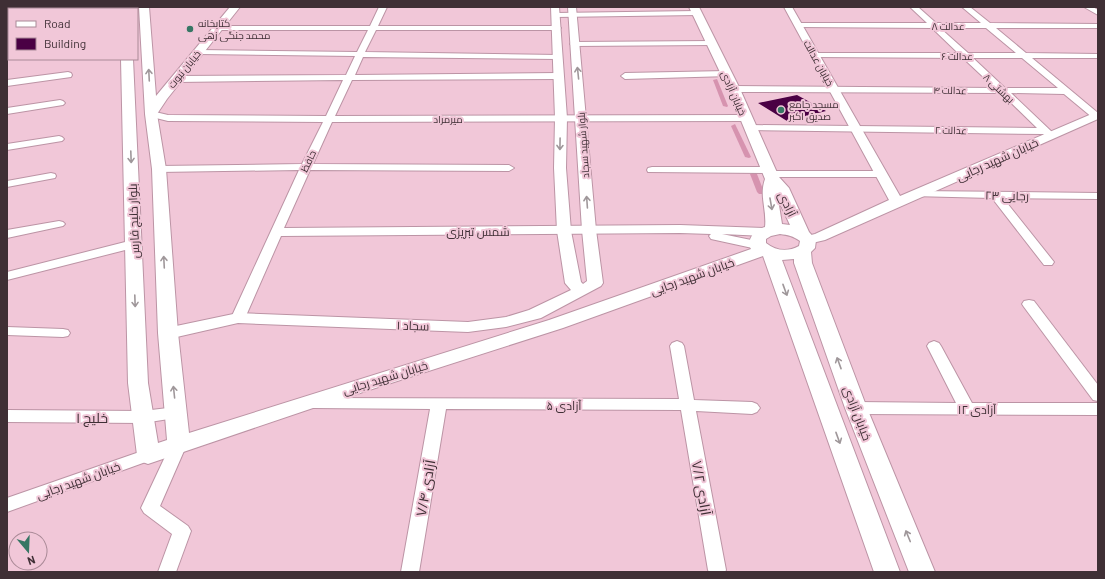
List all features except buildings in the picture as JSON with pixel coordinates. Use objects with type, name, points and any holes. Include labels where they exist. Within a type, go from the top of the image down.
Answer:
[{"type":"main road","points":[[144,7],[151,114],[159,169],[168,333],[179,444]]},
{"type":"main road","name":"خیابان نبوت","points":[[151,114],[162,97],[235,7]]},
{"type":"main road","name":"خیابان آزادی","points":[[695,10],[734,89],[771,174]]},
{"type":"main road","name":"بلوار خلیج فارس","points":[[127,60],[138,383],[148,455]]},
{"type":"main road","points":[[130,118],[151,114]]},
{"type":"main road","name":"آزادی","points":[[771,174],[781,188],[804,242]]},
{"type":"main road","name":"آزادی","points":[[766,242],[774,218],[769,189],[771,174]]},
{"type":"main road","points":[[788,230],[804,242],[784,255],[766,242],[788,230]]},
{"type":"main road","points":[[766,242],[887,572]]},
{"type":"main road","name":"خیابان شهید رجایی","points":[[148,455],[305,403],[556,324],[766,242]]},
{"type":"main road","name":"خیابان آزادی","points":[[804,242],[803,263],[856,408],[922,572]]},
{"type":"main road","points":[[828,409],[856,408]]},
{"type":"street","name":"حافظ","points":[[238,318],[328,119],[383,7]]},
{"type":"street","name":"خیابان عدالت","points":[[788,7],[897,202]]},
{"type":"street","name":"بهشتی ۸","points":[[914,7],[1048,133]]},
{"type":"street","points":[[966,7],[1097,116]]},
{"type":"street","points":[[1088,7],[1098,13]]},
{"type":"street","points":[[556,11],[634,14],[695,10]]},
{"type":"street","name":"بلوار شهید سجاد","points":[[556,11],[561,118],[560,168],[564,231],[577,287]]},
{"type":"street","name":"بلوار شهید سجاد","points":[[572,11],[578,76],[588,230],[595,283]]},
{"type":"street","name":"عدالت ۸","points":[[799,25],[1098,26]]},
{"type":"street","points":[[218,28],[557,28]]},
{"type":"street","points":[[574,44],[711,43]]},
{"type":"street","points":[[199,52],[281,52],[459,57],[558,57]]},
{"type":"street","name":"عدالت ۶","points":[[815,55],[1098,56]]},
{"type":"street","points":[[625,76],[727,74]]},
{"type":"street","points":[[7,83],[68,75]]},
{"type":"street","points":[[177,79],[558,76]]},
{"type":"street","name":"عدالت ۴","points":[[734,89],[1067,91]]},
{"type":"street","points":[[7,110],[60,102]]},
{"type":"street","name":"میرمراد","points":[[151,114],[168,118],[580,118],[748,123],[804,128]]},
{"type":"street","name":"خیابان شهید رجایی","points":[[804,242],[820,237],[1048,133],[1097,116]]},
{"type":"street","name":"عدالت ۲","points":[[804,128],[1048,133]]},
{"type":"street","points":[[7,147],[59,139]]},
{"type":"street","points":[[159,169],[234,167],[509,168]]},
{"type":"street","points":[[652,170],[771,174],[881,174]]},
{"type":"street","points":[[7,184],[51,176]]},
{"type":"street","name":"رجایی ۲۳","points":[[916,194],[1098,196]]},
{"type":"street","points":[[995,195],[1048,262]]},
{"type":"street","points":[[7,234],[59,224]]},
{"type":"street","name":"شمس تبریزی","points":[[276,232],[680,229],[766,242]]},
{"type":"street","points":[[7,276],[133,244]]},
{"type":"street","name":"سجاد ۱","points":[[168,333],[238,318],[468,327],[506,322],[535,314],[577,287],[595,283]]},
{"type":"street","points":[[1029,304],[1098,396]]},
{"type":"street","points":[[7,331],[63,333]]},
{"type":"street","name":"آزادی ۷/۲","points":[[677,346],[717,570]]},
{"type":"street","points":[[934,346],[967,409]]},
{"type":"street","name":"آزادی ۵","points":[[305,403],[688,405],[752,408]]},
{"type":"street","name":"آزادی ۷/۴","points":[[410,572],[439,404]]},
{"type":"street","name":"آزادی ۱۲","points":[[856,408],[1098,409]]},
{"type":"street","name":"خلیج ۱","points":[[7,416],[143,417],[176,413]]},
{"type":"street","points":[[167,572],[182,532],[150,508],[179,444]]},
{"type":"street","name":"خیابان شهید رجایی","points":[[7,505],[148,455]]},
{"type":"shaded area","points":[[717,79],[728,106],[727,107],[723,106],[713,80]]},
{"type":"shaded area","points":[[735,124],[751,157],[749,158],[745,157],[731,126]]},
{"type":"shaded area","points":[[755,172],[764,192],[763,194],[759,194],[757,192],[750,174]]},
{"type":"place","name":"کتابخانه محمد جنگی زهی","points":[[190,29]]},
{"type":"place","name":"مسجد جامع صدیق اکبر","points":[[781,110]]}]
